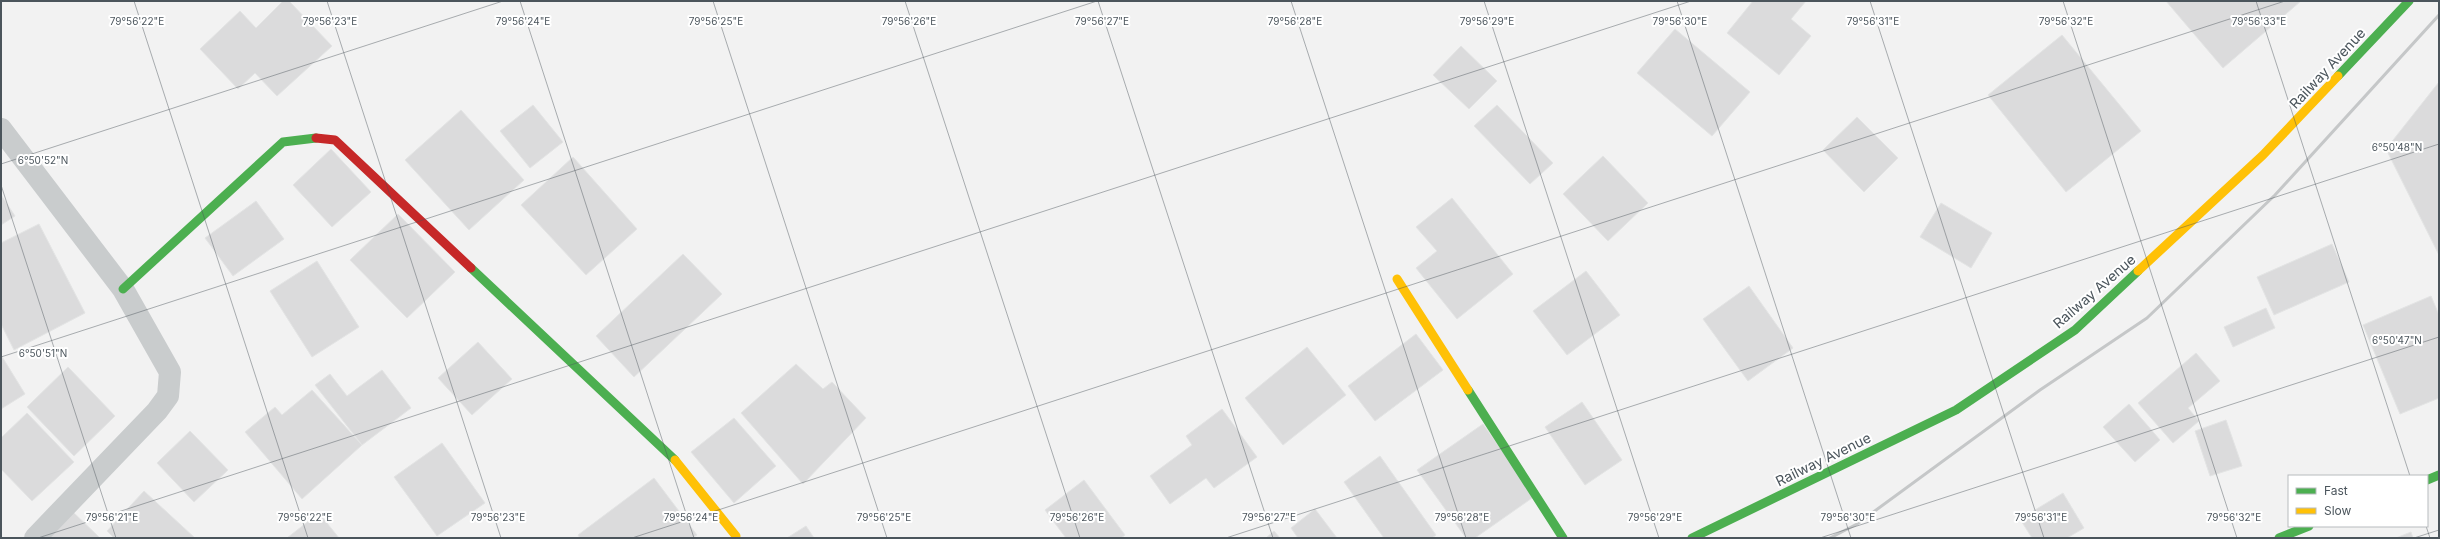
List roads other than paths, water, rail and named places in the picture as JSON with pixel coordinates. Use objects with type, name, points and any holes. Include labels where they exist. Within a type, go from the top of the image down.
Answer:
[{"type":"street","name":"Railway Avenue","points":[[1692,538],[1956,410],[2075,330],[2263,155],[2409,1]]},
{"type":"street","points":[[1,129],[123,289],[170,372],[168,396],[157,412],[35,538]]},
{"type":"street","points":[[123,289],[283,142],[309,138],[335,140],[684,469],[736,536]]},
{"type":"street","points":[[1398,279],[1563,538]]},
{"type":"street","points":[[2428,480],[2439,475]]},
{"type":"street","points":[[2278,538],[2306,527]]},
{"type":"railway","points":[[1830,538],[1857,524],[2040,390],[2147,318],[2275,195],[2439,15]]}]
